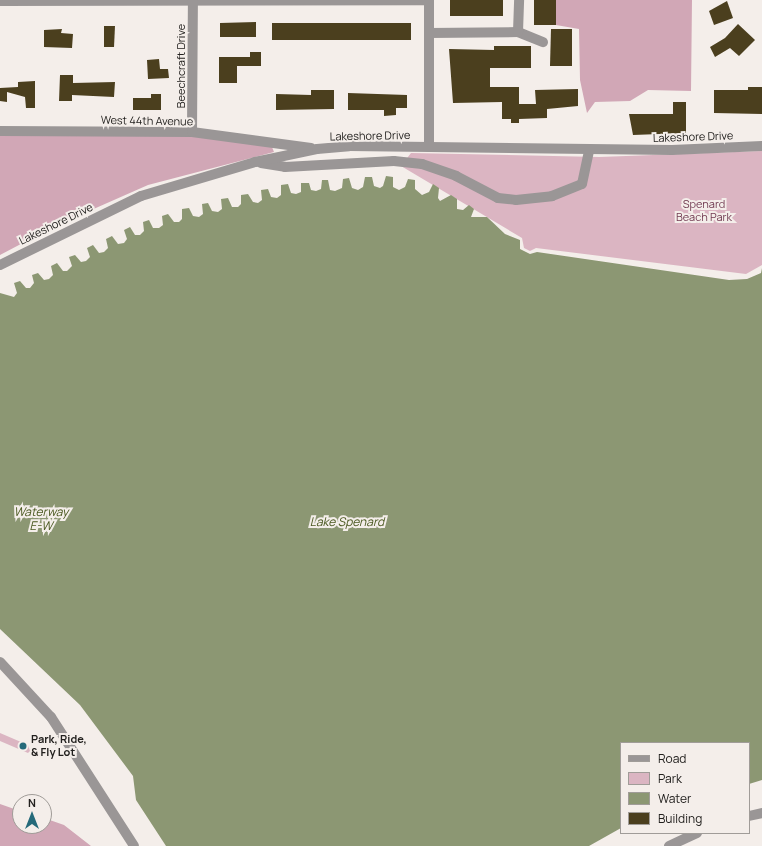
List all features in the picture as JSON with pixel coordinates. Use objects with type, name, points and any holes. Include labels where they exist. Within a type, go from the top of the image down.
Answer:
[{"type":"street","points":[[0,1],[430,0],[429,148]]},
{"type":"street","points":[[518,32],[519,0]]},
{"type":"street","name":"Beechcraft Drive","points":[[192,132],[193,1]]},
{"type":"street","points":[[430,33],[518,32],[543,42]]},
{"type":"street","name":"West 44th Avenue","points":[[0,131],[192,132],[317,149]]},
{"type":"street","name":"Lakeshore Drive","points":[[0,265],[142,196],[255,162],[317,149],[429,148],[672,150],[762,146]]},
{"type":"street","points":[[255,162],[285,167],[394,161],[422,164],[456,176],[498,198],[516,200],[552,196],[582,184],[589,150]]},
{"type":"street","points":[[0,662],[51,718],[134,846]]},
{"type":"street","points":[[750,816],[762,813]]},
{"type":"street","points":[[669,846],[695,834]]},
{"type":"green space","name":"Spenard Beach Park","points":[[762,151],[762,265],[746,274],[536,248],[530,251],[524,248],[522,238],[401,166],[411,153],[599,157]]},
{"type":"green space","points":[[0,733],[28,745],[30,751],[28,753],[0,741]]},
{"type":"shaded area","points":[[556,0],[692,0],[691,91],[648,90],[630,101],[595,102],[587,113],[580,80],[579,29],[556,25]]},
{"type":"shaded area","points":[[0,131],[192,132],[272,147],[274,152],[148,185],[55,226],[0,255]]},
{"type":"shaded area","points":[[0,804],[12,808],[12,834],[52,834],[52,821],[64,825],[91,846],[0,846]]},
{"type":"water","name":"Lake Spenard","points":[[386,176],[393,177],[393,187],[399,190],[405,187],[408,179],[415,180],[415,189],[422,195],[429,192],[433,184],[439,188],[438,198],[440,201],[451,195],[457,199],[457,209],[463,210],[469,205],[474,209],[471,217],[487,217],[505,234],[520,240],[520,249],[530,254],[537,252],[729,280],[747,279],[761,273],[762,268],[762,780],[750,784],[750,742],[620,742],[620,829],[589,846],[166,846],[136,800],[133,776],[80,705],[0,629],[0,293],[14,297],[17,293],[14,283],[20,281],[26,288],[30,288],[34,283],[32,275],[38,273],[44,280],[49,279],[53,275],[51,266],[57,263],[63,271],[67,271],[72,266],[69,257],[75,255],[81,262],[86,261],[90,257],[87,248],[93,245],[99,253],[104,252],[108,248],[106,239],[112,236],[118,244],[124,243],[127,239],[124,230],[130,227],[135,235],[140,235],[144,231],[143,222],[149,220],[153,228],[159,228],[163,225],[162,216],[168,214],[174,222],[179,222],[182,219],[182,209],[189,208],[193,216],[199,217],[203,214],[202,204],[208,203],[212,211],[218,212],[222,209],[221,199],[228,198],[232,207],[238,207],[241,204],[241,195],[248,194],[253,202],[258,203],[262,200],[261,190],[268,189],[271,197],[277,198],[281,195],[281,185],[288,184],[291,193],[296,194],[301,192],[301,183],[309,183],[311,190],[316,191],[321,189],[322,180],[328,180],[330,190],[335,191],[342,188],[343,179],[349,178],[352,188],[358,190],[363,187],[365,177],[372,177],[374,186],[380,188],[383,186]]},
{"type":"building","points":[[450,0],[503,0],[503,16],[450,16]]},
{"type":"building","points":[[534,0],[556,0],[556,25],[534,25]]},
{"type":"building","points":[[727,1],[733,18],[714,25],[709,11]]},
{"type":"building","points":[[256,22],[256,37],[220,37],[220,23]]},
{"type":"building","points":[[272,23],[411,23],[411,40],[272,40]]},
{"type":"building","points":[[738,24],[755,40],[739,56],[730,48],[715,57],[710,47],[725,38]]},
{"type":"building","points":[[104,26],[115,26],[114,47],[104,47]]},
{"type":"building","points":[[62,29],[61,33],[73,34],[72,48],[44,47],[44,30]]},
{"type":"building","points":[[551,29],[572,29],[572,66],[550,66]]},
{"type":"building","points":[[494,46],[531,46],[531,68],[490,68],[490,87],[519,87],[519,104],[536,104],[535,90],[578,89],[578,106],[547,109],[547,118],[519,119],[519,123],[511,123],[511,119],[502,119],[502,102],[453,103],[449,49],[494,50]]},
{"type":"building","points":[[250,52],[261,52],[261,66],[237,66],[237,83],[219,83],[219,57],[250,57]]},
{"type":"building","points":[[159,59],[160,69],[168,69],[169,78],[148,79],[147,60]]},
{"type":"building","points":[[60,75],[73,75],[73,83],[115,82],[114,97],[72,95],[72,101],[59,101]]},
{"type":"building","points":[[35,81],[35,108],[26,108],[25,97],[7,92],[7,102],[0,101],[0,88],[18,87],[18,82]]},
{"type":"building","points":[[748,87],[762,87],[762,114],[714,113],[714,90],[748,90]]},
{"type":"building","points":[[311,90],[334,90],[334,109],[276,110],[276,94],[311,95]]},
{"type":"building","points":[[348,93],[407,95],[407,108],[396,108],[396,115],[384,116],[384,110],[348,110]]},
{"type":"building","points":[[151,94],[161,94],[161,110],[133,110],[133,98],[151,98]]},
{"type":"building","points":[[673,102],[686,102],[686,133],[633,135],[629,114],[673,114]]},
{"type":"place","name":"Park, Ride, & Fly Lot","points":[[23,746]]},
{"type":"water label","name":"Waterway E-W","points":[[41,519]]}]
